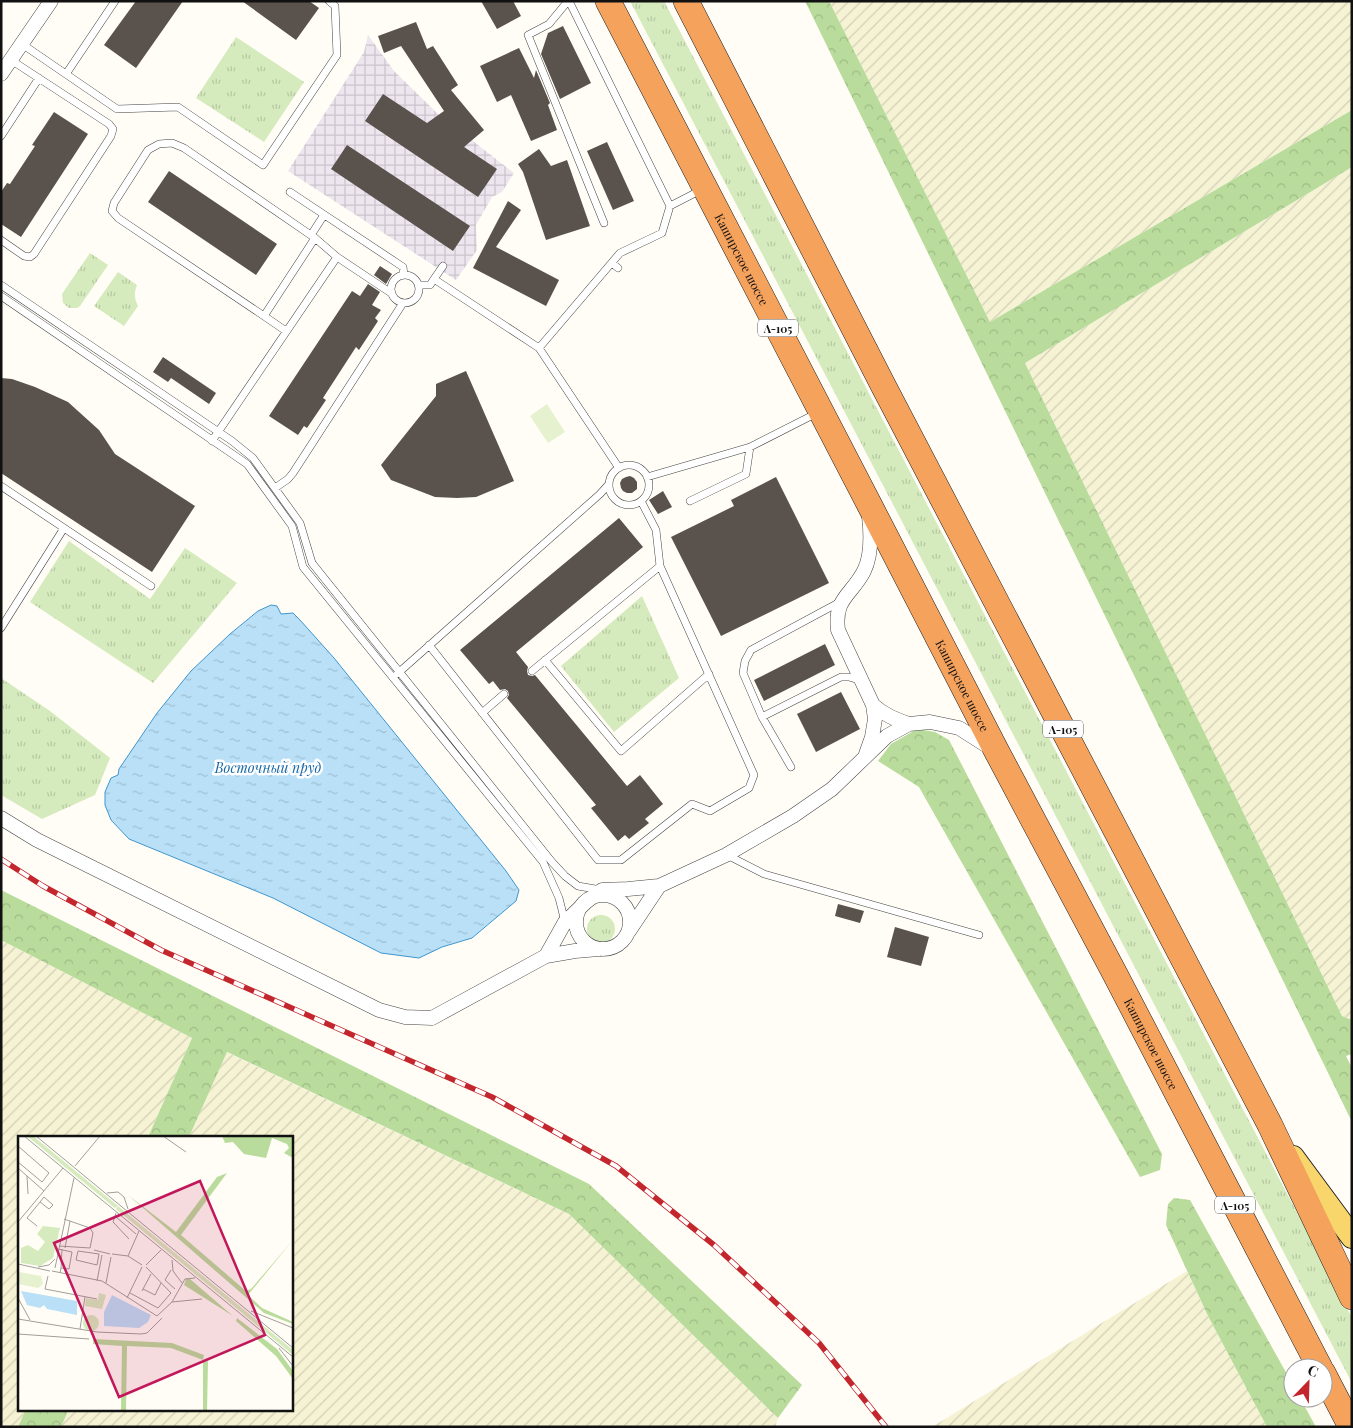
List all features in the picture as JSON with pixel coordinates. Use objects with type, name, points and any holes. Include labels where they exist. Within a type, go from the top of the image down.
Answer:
[{"type":"highway","name":"Каширское шоссе","points":[[608,1],[997,752],[1315,1358]]},
{"type":"highway","name":"А-105","points":[[690,7],[876,372],[1270,1125],[1352,1296]]},
{"type":"highway","points":[[1333,1392],[1351,1427]]},
{"type":"main road","points":[[1270,1125],[1352,1237]]},
{"type":"street","points":[[1,74],[51,1]]},
{"type":"street","points":[[865,757],[872,737],[875,719],[873,704],[838,630],[837,619],[838,608],[842,600],[865,570],[871,542],[868,502]]},
{"type":"street","points":[[873,704],[884,714],[909,724],[930,722],[959,728],[997,752]]},
{"type":"street","points":[[546,956],[565,922],[602,890],[659,886],[726,855],[793,816],[832,789],[887,736],[909,724]]},
{"type":"street","points":[[1,818],[63,854],[380,1010],[405,1017],[432,1018],[546,956],[575,951],[608,949],[617,946],[624,940],[659,886]]},
{"type":"street","points":[[599,949],[584,941],[576,926],[580,908],[586,902],[602,895],[611,896],[619,900],[629,914],[629,932]]},
{"type":"lane","points":[[66,74],[115,1]]},
{"type":"lane","points":[[22,44],[117,109],[178,107],[263,165],[337,56],[335,6],[329,1]]},
{"type":"lane","points":[[539,348],[620,252],[662,233],[670,206],[568,1],[549,24],[528,34],[604,223]]},
{"type":"lane","points":[[1,240],[24,256],[30,257],[34,254],[111,136],[113,129],[109,124],[11,60]]},
{"type":"lane","points":[[1,136],[39,78]]},
{"type":"lane","points":[[286,331],[118,218],[112,211],[114,203],[148,150],[159,144],[172,143],[184,148],[313,237],[336,257],[391,293],[395,299],[402,303],[413,302],[418,297],[419,285],[416,279],[404,275],[393,281],[391,293]]},
{"type":"lane","points":[[670,206],[706,187]]},
{"type":"lane","points":[[290,192],[403,267],[404,275]]},
{"type":"lane","points":[[264,316],[313,237],[324,215]]},
{"type":"lane","points":[[212,441],[336,257]]},
{"type":"lane","points":[[612,263],[618,268]]},
{"type":"lane","points":[[419,285],[430,285],[443,266]]},
{"type":"lane","points":[[434,279],[539,348],[619,468]]},
{"type":"lane","points":[[1,285],[218,432],[253,458],[300,523],[312,563],[552,862],[578,886],[602,890]]},
{"type":"lane","points":[[1,296],[247,464],[292,526],[302,567],[543,862],[553,883],[565,922]]},
{"type":"lane","points":[[275,488],[293,473],[402,303]]},
{"type":"lane","points":[[647,477],[750,446],[821,411]]},
{"type":"lane","points":[[690,502],[746,474],[750,446]]},
{"type":"lane","points":[[393,678],[593,500],[608,484],[613,472],[619,468],[631,465],[643,471],[649,483],[648,490],[642,501],[629,506],[616,502],[612,497],[608,484]]},
{"type":"lane","points":[[1,486],[150,586]]},
{"type":"lane","points":[[429,645],[598,860],[621,860],[692,804],[710,811],[749,788],[754,775],[660,566],[656,530],[642,501]]},
{"type":"lane","points":[[1,628],[64,528]]},
{"type":"lane","points":[[532,671],[660,566]]},
{"type":"lane","points":[[791,768],[762,717],[744,673],[745,661],[751,650],[842,600]]},
{"type":"lane","points":[[545,660],[621,751],[709,674]]},
{"type":"lane","points":[[762,717],[841,677],[862,681]]},
{"type":"lane","points":[[482,713],[504,694]]},
{"type":"lane","points":[[726,855],[764,874],[979,935]]},
{"type":"shaded area","points":[[829,1],[1352,1],[1352,110],[990,322]]},
{"type":"shaded area","points":[[368,35],[394,71],[437,113],[514,173],[502,192],[492,197],[476,225],[477,250],[456,280],[288,171],[364,52]]},
{"type":"shaded area","points":[[1352,167],[1352,1020],[1342,1016],[1025,363]]},
{"type":"shaded area","points":[[1,940],[192,1038],[148,1136],[18,1136],[18,1410],[26,1410],[18,1427],[1,1427]]},
{"type":"shaded area","points":[[226,1052],[569,1214],[778,1418],[775,1427],[61,1427],[69,1410],[292,1410],[292,1136],[189,1136]]},
{"type":"shaded area","points":[[1187,1271],[1208,1316],[1267,1427],[932,1427]]},
{"type":"green space","points":[[630,1],[664,1],[1352,1318],[1352,1383]]},
{"type":"green space","points":[[805,1],[829,1],[990,322],[1352,110],[1352,167],[1025,363],[1342,1016],[1352,1020],[1352,1054],[1346,1056],[1352,1068],[1352,1122]]},
{"type":"green space","points":[[236,37],[304,82],[264,142],[196,98]]},
{"type":"green space","points":[[90,253],[108,265],[80,306],[69,308],[63,303],[62,294]]},
{"type":"green space","points":[[118,272],[137,285],[135,296],[138,306],[124,326],[94,306]]},
{"type":"green space","points":[[547,404],[565,432],[548,443],[530,416]]},
{"type":"green space","points":[[69,541],[150,599],[185,548],[237,583],[153,683],[30,602]]},
{"type":"green space","points":[[642,596],[679,678],[614,732],[561,666]]},
{"type":"green space","points":[[1,678],[50,711],[110,758],[95,795],[42,819],[1,795]]},
{"type":"green space","points":[[917,729],[935,732],[949,740],[1162,1154],[1160,1170],[1140,1177],[919,787],[878,761],[891,744]]},
{"type":"green space","points":[[1,890],[589,1184],[802,1385],[778,1418],[569,1214],[227,1052],[189,1136],[148,1136],[192,1038],[1,940]]},
{"type":"green space","points":[[601,915],[611,919],[615,929],[611,939],[601,943],[591,939],[587,929],[591,919]]},
{"type":"green space","points":[[1174,1198],[1190,1200],[1283,1367],[1283,1408],[1306,1408],[1316,1427],[1267,1427],[1208,1316],[1166,1225],[1168,1204]]},
{"type":"green space","points":[[26,1410],[69,1410],[61,1427],[18,1427]]},
{"type":"water","name":"Восточный пруд","points":[[271,605],[277,606],[281,614],[293,613],[334,658],[506,871],[519,890],[516,901],[472,938],[442,947],[419,958],[381,953],[273,898],[129,839],[111,820],[105,805],[105,792],[111,778],[118,775],[119,769],[157,713],[191,671],[230,634],[258,611]]},
{"type":"building","points":[[136,1],[183,1],[136,68],[104,45]]},
{"type":"building","points":[[242,1],[309,1],[319,8],[296,40]]},
{"type":"building","points":[[481,1],[513,1],[521,16],[497,29]]},
{"type":"building","points":[[416,22],[427,49],[433,46],[458,85],[451,90],[484,130],[464,147],[497,169],[478,197],[365,121],[383,94],[427,123],[444,111],[401,46],[384,53],[378,36]]},
{"type":"building","points":[[563,26],[591,83],[560,99],[541,54],[548,33]]},
{"type":"building","points":[[519,48],[534,78],[536,70],[550,103],[548,105],[557,130],[531,141],[511,95],[497,102],[480,66]]},
{"type":"building","points":[[54,112],[88,134],[21,237],[1,224],[1,192],[7,183],[10,184],[35,146],[32,145]]},
{"type":"building","points":[[607,142],[634,201],[613,210],[587,151]]},
{"type":"building","points":[[347,145],[470,226],[453,251],[331,169]]},
{"type":"building","points":[[539,149],[551,166],[567,160],[590,226],[546,240],[523,172],[518,164]]},
{"type":"building","points":[[169,171],[277,244],[256,275],[148,202]]},
{"type":"building","points":[[508,201],[521,210],[496,247],[559,280],[546,306],[473,268]]},
{"type":"building","points":[[380,266],[392,274],[386,284],[374,275]]},
{"type":"building","points":[[368,284],[380,292],[372,305],[381,310],[375,318],[378,321],[359,350],[356,347],[323,398],[326,400],[307,428],[304,426],[298,435],[269,416],[352,291],[360,296]]},
{"type":"building","points":[[163,357],[216,393],[209,404],[171,378],[168,382],[153,372]]},
{"type":"building","points":[[466,371],[514,481],[476,497],[457,498],[435,497],[391,480],[381,465],[436,396],[436,384]]},
{"type":"building","points":[[1,378],[12,379],[35,387],[68,402],[99,430],[115,454],[195,506],[152,572],[1,473]]},
{"type":"building","points":[[630,476],[637,482],[637,489],[632,493],[627,493],[623,491],[620,483],[622,479]]},
{"type":"building","points":[[776,477],[829,583],[721,636],[671,537],[734,506],[731,500]]},
{"type":"building","points":[[663,491],[672,507],[658,514],[649,500]]},
{"type":"building","points":[[619,518],[643,547],[516,652],[528,667],[528,675],[535,675],[627,786],[640,775],[663,804],[645,819],[649,823],[629,839],[625,835],[618,841],[591,808],[596,805],[507,698],[509,695],[508,691],[505,689],[500,690],[493,681],[489,684],[460,650]]},
{"type":"building","points":[[825,644],[835,665],[764,701],[754,680]]},
{"type":"building","points":[[841,692],[860,729],[816,752],[797,714]]},
{"type":"building","points":[[838,904],[864,911],[860,923],[835,916]]},
{"type":"building","points":[[895,927],[929,937],[921,966],[887,957]]},
{"type":"railway","points":[[1,859],[43,886],[161,950],[492,1097],[616,1166],[714,1245],[819,1343],[886,1427]]}]
